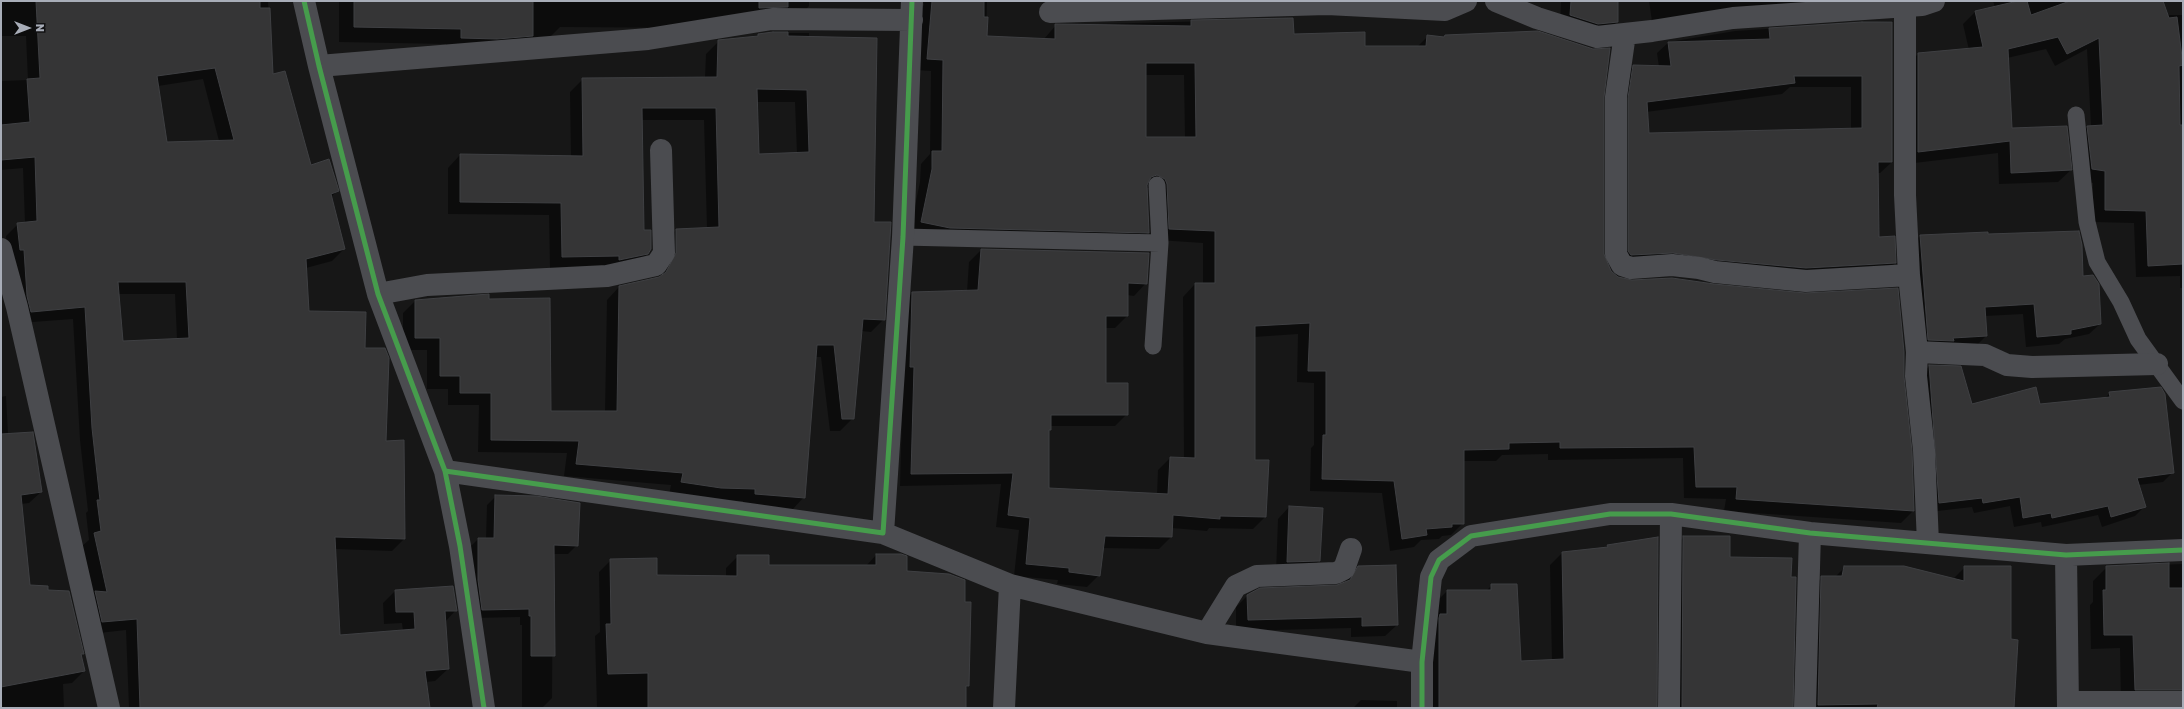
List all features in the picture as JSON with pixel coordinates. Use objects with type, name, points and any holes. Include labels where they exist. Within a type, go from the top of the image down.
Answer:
[{"type":"street","points":[[304,1],[319,66],[378,294],[445,471],[460,546],[484,708]]},
{"type":"street","points":[[1050,12],[1327,4],[1445,10],[1466,1]]},
{"type":"street","points":[[1496,1],[1537,18],[1597,37],[1734,18],[1922,5],[1934,1]]},
{"type":"street","points":[[1905,6],[1905,195],[1908,275],[1917,352],[1916,376],[1924,450],[1928,543]]},
{"type":"street","points":[[319,66],[648,39],[772,19],[912,10],[903,237],[883,533]]},
{"type":"street","points":[[1625,34],[1616,97],[1616,254],[1622,265],[1631,268],[1672,265],[1699,268],[1715,272],[1806,281],[1908,275]]},
{"type":"street","points":[[378,294],[427,284],[607,276],[656,265],[664,253],[661,150]]},
{"type":"street","points":[[1,249],[17,307],[110,708]]},
{"type":"street","points":[[1917,352],[1985,355],[2007,365],[2032,367],[2157,364]]},
{"type":"street","points":[[445,471],[883,533],[1010,585],[1207,632],[1422,662]]},
{"type":"street","points":[[1422,708],[1422,662],[1431,577],[1439,560],[1472,536],[1610,514],[1671,514],[1810,533],[2066,554],[2183,550]]},
{"type":"street","points":[[1669,708],[1671,514]]},
{"type":"street","points":[[1805,708],[1810,533]]},
{"type":"street","points":[[1207,632],[1236,586],[1257,576],[1336,573],[1344,568],[1351,549]]},
{"type":"street","points":[[2066,554],[2068,705],[2183,702]]},
{"type":"street","points":[[1004,708],[1010,585]]},
{"type":"lane","points":[[2076,115],[2087,222],[2097,262],[2121,302],[2138,339],[2183,401]]},
{"type":"lane","points":[[1153,346],[1160,243],[1157,185]]},
{"type":"lane","points":[[903,237],[1160,243]]},
{"type":"building","points":[[36,1],[260,1],[260,8],[270,8],[273,74],[285,71],[311,165],[329,159],[339,191],[331,194],[345,249],[306,259],[309,311],[366,312],[365,348],[385,348],[389,358],[386,441],[404,440],[405,539],[335,537],[340,635],[415,629],[414,612],[396,612],[395,590],[453,586],[457,611],[445,611],[449,669],[425,671],[430,708],[140,708],[137,619],[102,622],[95,591],[107,592],[94,533],[101,531],[97,500],[100,500],[92,428],[85,307],[31,312],[27,296],[24,250],[20,250],[17,223],[37,221],[35,157],[1,160],[1,125],[30,122],[27,79],[40,78]],"holes":[[[215,68],[234,140],[167,142],[157,76]],[[118,282],[186,282],[189,338],[123,341]]]},
{"type":"building","points":[[354,1],[533,1],[533,36],[497,39],[461,38],[461,29],[354,27]]},
{"type":"building","points":[[759,1],[788,1],[788,7],[759,8]]},
{"type":"building","points":[[932,1],[984,1],[984,17],[988,17],[987,36],[1055,39],[1055,24],[1191,26],[1191,20],[1293,18],[1294,34],[1365,32],[1365,46],[1426,46],[1427,35],[1444,37],[1445,35],[1538,31],[1593,49],[1610,48],[1604,97],[1604,254],[1611,271],[1618,277],[1632,280],[1672,278],[1714,284],[1805,293],[1898,288],[1904,352],[1904,377],[1912,451],[1914,511],[1736,499],[1737,487],[1696,487],[1694,447],[1560,448],[1560,442],[1509,443],[1509,449],[1464,450],[1464,524],[1452,524],[1452,527],[1426,529],[1427,535],[1402,539],[1394,481],[1322,479],[1323,435],[1326,435],[1326,371],[1308,371],[1310,323],[1255,326],[1255,460],[1269,460],[1266,517],[1220,516],[1220,519],[1173,515],[1172,537],[1105,536],[1100,576],[1069,572],[1069,568],[1026,564],[1030,518],[1008,515],[1013,473],[911,474],[914,367],[910,367],[912,292],[978,290],[981,249],[1149,253],[1147,284],[1128,283],[1128,316],[1106,316],[1106,383],[1128,383],[1128,415],[1051,415],[1051,430],[1049,430],[1049,488],[1168,494],[1170,457],[1195,458],[1195,283],[1215,283],[1215,231],[1169,229],[1167,184],[1165,179],[1157,175],[1151,177],[1147,185],[1149,233],[950,228],[921,222],[932,169],[932,151],[942,151],[943,60],[927,59]],"holes":[[[1146,63],[1195,63],[1196,137],[1146,137]]]},
{"type":"building","points":[[1571,1],[1618,1],[1618,22],[1598,24],[1570,15]]},
{"type":"building","points":[[2018,1],[2027,1],[2031,15],[2070,1],[2163,1],[2169,18],[2177,17],[2183,65],[2179,66],[2180,125],[2183,125],[2183,264],[2148,266],[2146,211],[2105,210],[2105,171],[2092,169],[2087,126],[2103,125],[2099,38],[2067,54],[2058,37],[2008,49],[2012,128],[2067,126],[2072,170],[2011,173],[2010,141],[1918,152],[1918,53],[1983,47],[1975,11]]},
{"type":"building","points":[[1862,22],[1892,22],[1892,162],[1878,162],[1879,237],[1895,236],[1896,263],[1806,268],[1717,260],[1673,253],[1631,255],[1628,251],[1628,98],[1633,65],[1671,66],[1668,42],[1770,39],[1769,28]],"holes":[[[1794,76],[1862,76],[1862,128],[1649,133],[1647,102],[1795,83]]]},
{"type":"building","points":[[788,32],[788,36],[877,38],[874,222],[891,222],[885,320],[863,319],[854,419],[842,419],[834,345],[817,345],[805,498],[755,494],[755,489],[721,488],[681,482],[683,473],[576,464],[579,441],[491,440],[491,393],[460,393],[460,376],[440,376],[440,338],[415,338],[415,300],[489,294],[489,299],[550,298],[551,411],[617,411],[619,286],[659,277],[666,272],[676,253],[676,229],[719,227],[716,108],[642,108],[644,230],[651,230],[651,249],[648,254],[619,260],[619,256],[562,257],[561,203],[460,202],[460,154],[583,156],[582,78],[717,77],[718,40],[758,36],[758,34]],"holes":[[[757,89],[807,90],[809,152],[759,154]]]},
{"type":"building","points":[[2079,231],[2082,245],[2083,276],[2093,275],[2099,284],[2101,324],[2071,330],[2071,334],[2037,337],[2034,304],[1985,307],[1987,336],[1953,338],[1954,341],[1928,340],[1920,235],[1988,232],[1988,234]]},
{"type":"building","points":[[1929,365],[1961,366],[1972,404],[2036,387],[2040,404],[2110,397],[2109,392],[2161,387],[2165,394],[2174,473],[2137,478],[2146,507],[2111,517],[2108,506],[2052,518],[2051,513],[2023,518],[2020,497],[1983,503],[1982,498],[1939,503]]},
{"type":"building","points":[[33,432],[42,492],[21,495],[30,585],[48,586],[48,590],[69,591],[84,654],[81,654],[85,671],[1,687],[1,434]]},
{"type":"building","points":[[495,495],[536,496],[580,503],[578,546],[554,545],[555,656],[531,656],[531,616],[529,616],[529,609],[482,610],[478,580],[478,538],[494,538]]},
{"type":"building","points":[[1289,506],[1323,508],[1320,561],[1287,562]]},
{"type":"building","points":[[1683,536],[1730,536],[1730,557],[1792,558],[1791,577],[1796,577],[1793,708],[1682,708]]},
{"type":"building","points":[[1658,537],[1657,708],[1439,708],[1439,618],[1440,614],[1447,614],[1447,590],[1491,590],[1491,584],[1517,584],[1521,661],[1564,659],[1562,552],[1608,547],[1607,545]]},
{"type":"building","points":[[876,554],[901,554],[907,556],[907,571],[949,574],[965,580],[965,602],[971,602],[969,686],[966,686],[966,708],[648,708],[648,673],[608,674],[606,624],[611,624],[610,559],[657,558],[657,575],[737,576],[737,555],[769,555],[769,565],[876,565]]},
{"type":"building","points":[[2169,563],[2169,588],[2183,588],[2183,690],[2135,690],[2133,635],[2104,635],[2103,590],[2106,590],[2106,566]]},
{"type":"building","points":[[1396,565],[1398,625],[1362,626],[1362,617],[1248,620],[1247,595],[1260,588],[1337,585],[1350,580],[1358,566]]},
{"type":"building","points":[[1844,566],[1904,566],[1964,581],[1964,566],[2011,566],[2011,639],[2018,640],[2014,708],[1877,708],[1878,704],[1818,705],[1821,576],[1842,576]]},
{"type":"cycle path","points":[[304,1],[319,66],[378,294],[445,471],[460,546],[484,708]]},
{"type":"cycle path","points":[[445,471],[883,533],[903,237],[912,1]]},
{"type":"cycle path","points":[[1422,708],[1422,662],[1431,577],[1439,560],[1471,536],[1610,514],[1671,514],[1810,533],[2066,555],[2183,550]]}]
